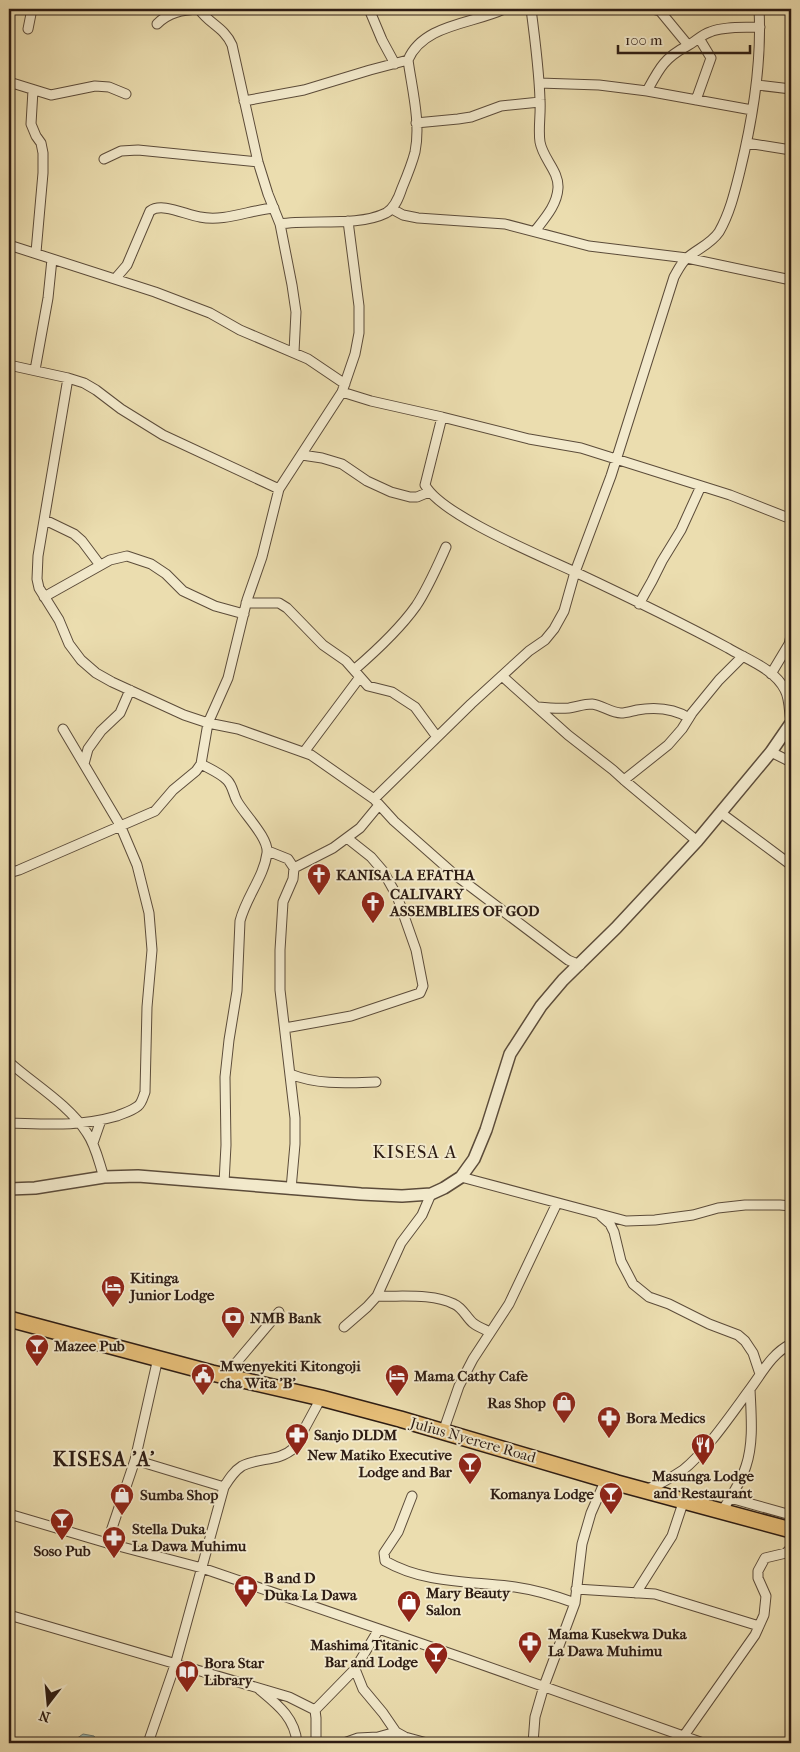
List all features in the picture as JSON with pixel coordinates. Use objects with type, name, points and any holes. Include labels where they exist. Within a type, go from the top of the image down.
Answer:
[{"type":"highway","name":"Julius Nyerere Road","points":[[10,1322],[321,1398],[644,1490],[684,1500],[726,1504],[791,1530]]},
{"type":"street","points":[[28,29],[32,9]]},
{"type":"street","points":[[157,24],[174,12],[199,9],[228,36],[232,46],[258,162],[280,224],[295,300],[294,352]]},
{"type":"street","points":[[369,9],[395,64]]},
{"type":"street","points":[[280,224],[348,221],[374,217],[386,213],[392,208],[407,178],[415,151],[416,123],[408,60],[415,46],[428,36],[504,9]]},
{"type":"street","points":[[531,9],[539,83],[540,141],[544,156],[555,173],[558,186],[557,198],[549,213],[535,231]]},
{"type":"street","points":[[652,9],[660,11],[688,45]]},
{"type":"street","points":[[294,868],[333,848],[360,828],[376,802],[437,737],[528,652],[545,640],[564,611],[575,572],[617,459],[674,277],[687,258],[710,242],[718,233],[733,198],[747,143],[756,85],[760,27],[759,9]]},
{"type":"street","points":[[647,91],[659,68],[676,51],[712,31],[760,27]]},
{"type":"street","points":[[696,100],[710,58],[699,38]]},
{"type":"street","points":[[244,101],[304,90],[408,60]]},
{"type":"street","points":[[9,82],[51,95],[58,95],[83,87],[102,86],[126,94]]},
{"type":"street","points":[[539,83],[599,85],[647,91],[752,110]]},
{"type":"street","points":[[756,85],[791,89]]},
{"type":"street","points":[[33,90],[31,124],[41,143],[43,153],[36,252]]},
{"type":"street","points":[[416,123],[471,117],[501,106],[540,102]]},
{"type":"street","points":[[747,143],[791,150]]},
{"type":"street","points":[[104,159],[121,151],[133,150],[258,162]]},
{"type":"street","points":[[115,279],[126,265],[150,211],[154,208],[167,208],[188,215],[217,218],[247,211],[274,208]]},
{"type":"street","points":[[392,208],[403,215],[418,218],[467,223],[492,222],[535,231],[589,246],[687,258],[791,280]]},
{"type":"street","points":[[9,873],[28,867],[155,811],[173,790],[196,771],[201,764],[208,723],[228,678],[246,603],[262,557],[279,489],[344,388],[355,354],[359,333],[359,306],[348,221]]},
{"type":"street","points":[[9,245],[36,252],[52,259],[155,292],[210,313],[240,330],[294,352],[324,368],[344,388],[372,401],[529,439],[581,448],[730,495],[791,519]]},
{"type":"street","points":[[35,370],[50,284],[52,259]]},
{"type":"street","points":[[9,365],[68,378],[96,390],[121,409],[163,435],[279,489]]},
{"type":"street","points":[[68,378],[38,556],[37,579],[39,588],[59,620],[69,644],[81,660],[104,677],[184,715],[208,723],[238,729],[304,752],[326,765],[376,802],[394,821],[454,874],[568,960],[580,965]]},
{"type":"street","points":[[9,1189],[35,1188],[104,1177],[138,1176],[402,1196],[431,1194],[444,1188],[462,1177],[474,1159],[486,1130],[510,1054],[541,1006],[563,980],[580,965],[657,885],[775,754],[791,723],[788,691],[770,674],[743,656],[702,634],[458,514],[437,500],[429,492],[425,486],[426,479],[442,417]]},
{"type":"street","points":[[302,455],[342,464],[367,481],[391,492],[417,497],[429,492]]},
{"type":"street","points":[[639,604],[681,530],[701,486]]},
{"type":"street","points":[[45,520],[74,534],[82,541],[100,565]]},
{"type":"street","points":[[304,752],[357,673],[416,606],[434,574],[446,547]]},
{"type":"street","points":[[44,597],[110,560],[127,556],[151,564],[166,574],[182,591],[215,606],[244,614]]},
{"type":"street","points":[[246,603],[279,603],[287,608],[323,645],[346,661],[372,688],[392,692],[415,707],[437,737]]},
{"type":"street","points":[[770,674],[789,644],[791,636]]},
{"type":"street","points":[[624,780],[668,745],[682,730],[689,718],[719,680],[743,656]]},
{"type":"street","points":[[502,676],[568,735],[698,840]]},
{"type":"street","points":[[84,764],[88,749],[101,731],[120,713],[130,690]]},
{"type":"street","points":[[538,707],[556,709],[592,704],[602,705],[622,713],[639,710],[669,709],[689,718]]},
{"type":"street","points":[[9,1122],[80,1124],[127,1113],[142,1101],[145,1080],[147,1007],[152,950],[149,914],[137,865],[120,825],[63,728]]},
{"type":"street","points":[[775,754],[791,755]]},
{"type":"street","points":[[775,754],[791,762]]},
{"type":"street","points":[[201,764],[228,781],[233,788],[236,800],[263,839],[268,851],[264,865],[240,920],[237,991],[228,1040],[225,1077],[226,1145],[224,1184]]},
{"type":"street","points":[[721,813],[791,865]]},
{"type":"street","points":[[284,1028],[351,1016],[420,993],[422,986],[416,950],[391,884],[371,857],[347,838]]},
{"type":"street","points":[[268,851],[288,859],[294,868],[293,879],[283,902],[280,982],[296,1144],[290,1189]]},
{"type":"street","points":[[9,1062],[66,1109],[80,1124],[92,1143],[104,1177]]},
{"type":"street","points":[[290,1074],[322,1082],[376,1082]]},
{"type":"street","points":[[292,1089],[304,1079]]},
{"type":"street","points":[[92,1143],[101,1120]]},
{"type":"street","points":[[462,1177],[626,1222],[693,1215],[718,1208],[745,1205],[791,1206]]},
{"type":"street","points":[[344,1327],[377,1296],[401,1243],[422,1215],[431,1194]]},
{"type":"street","points":[[442,1432],[459,1386],[473,1359],[509,1304],[557,1203]]},
{"type":"street","points":[[600,1216],[610,1224],[614,1232],[621,1262],[634,1284],[649,1297],[738,1335],[745,1341],[753,1353],[760,1374]]},
{"type":"street","points":[[377,1296],[421,1297],[448,1302],[462,1309],[477,1325],[490,1332]]},
{"type":"street","points":[[225,1376],[279,1312]]},
{"type":"street","points":[[644,1490],[670,1478],[684,1468],[712,1439],[760,1374],[780,1351],[791,1344]]},
{"type":"street","points":[[107,1543],[135,1460],[158,1358]]},
{"type":"street","points":[[750,1389],[750,1435],[746,1466],[726,1504],[791,1515]]},
{"type":"street","points":[[158,1743],[149,1741],[175,1665],[224,1487],[232,1474],[241,1467],[255,1461],[279,1457],[294,1448],[321,1398]]},
{"type":"street","points":[[135,1460],[224,1487]]},
{"type":"street","points":[[533,1743],[535,1717],[544,1686],[575,1603],[582,1544],[591,1513],[606,1479]]},
{"type":"street","points":[[412,1496],[398,1532],[384,1553],[386,1561],[401,1570],[436,1579],[516,1587],[555,1596],[575,1603]]},
{"type":"street","points":[[636,1594],[672,1536],[684,1500]]},
{"type":"street","points":[[9,1514],[107,1543],[202,1568],[379,1628],[703,1743]]},
{"type":"street","points":[[670,1743],[683,1737],[760,1626],[764,1615],[766,1596],[758,1578],[758,1571],[765,1558],[786,1553],[791,1548]]},
{"type":"street","points":[[576,1589],[654,1594],[760,1626]]},
{"type":"street","points":[[9,1615],[175,1665],[257,1687],[289,1697],[315,1710]]},
{"type":"street","points":[[315,1710],[354,1669],[379,1628]]},
{"type":"street","points":[[354,1669],[363,1689],[396,1732],[404,1740],[427,1743]]},
{"type":"street","points":[[257,1687],[281,1708],[292,1723],[297,1743]]},
{"type":"street","points":[[315,1710],[316,1743]]},
{"type":"street","points":[[344,1743],[358,1738],[378,1737],[396,1732]]},
{"type":"water","points":[[83,1734],[94,1736],[99,1743],[75,1743],[76,1739]]},
{"type":"place","name":"KANISA LA EFATHA","points":[[319,896]]},
{"type":"place","name":"CALIVARY ASSEMBLIES OF GOD","points":[[373,924]]},
{"type":"place","name":"Kitinga Junior Lodge","points":[[113,1308]]},
{"type":"place","name":"NMB Bank","points":[[233,1339]]},
{"type":"place","name":"Mazee Pub","points":[[37,1367]]},
{"type":"place","name":"Mwenyekiti Kitongoji cha Wita 'B'","points":[[203,1396]]},
{"type":"place","name":"Mama Cathy Cafe","points":[[397,1397]]},
{"type":"place","name":"Ras Shop","points":[[564,1424]]},
{"type":"place","name":"Bora Medics","points":[[609,1439]]},
{"type":"place","name":"Sanjo DLDM","points":[[297,1456]]},
{"type":"place","name":"Masunga Lodge and Restaurant","points":[[703,1466]]},
{"type":"place","name":"New Matiko Executive Lodge and Bar","points":[[470,1485]]},
{"type":"place","name":"Komanya Lodge","points":[[611,1515]]},
{"type":"place","name":"Sumba Shop","points":[[122,1516]]},
{"type":"place","name":"Soso Pub","points":[[62,1541]]},
{"type":"place","name":"Stella Duka La Dawa Muhimu","points":[[114,1559]]},
{"type":"place","name":"B and D Duka La Dawa","points":[[246,1608]]},
{"type":"place","name":"Mary Beauty Salon","points":[[409,1623]]},
{"type":"place","name":"Mama Kusekwa Duka La Dawa Muhimu","points":[[530,1664]]},
{"type":"place","name":"Mashima Titanic Bar and Lodge","points":[[436,1675]]},
{"type":"place","name":"Bora Star Library","points":[[187,1693]]},
{"type":"district","name":"KISESA A","points":[[415,1152]]},
{"type":"district","name":"KISESA 'A'","points":[[104,1459]]}]
